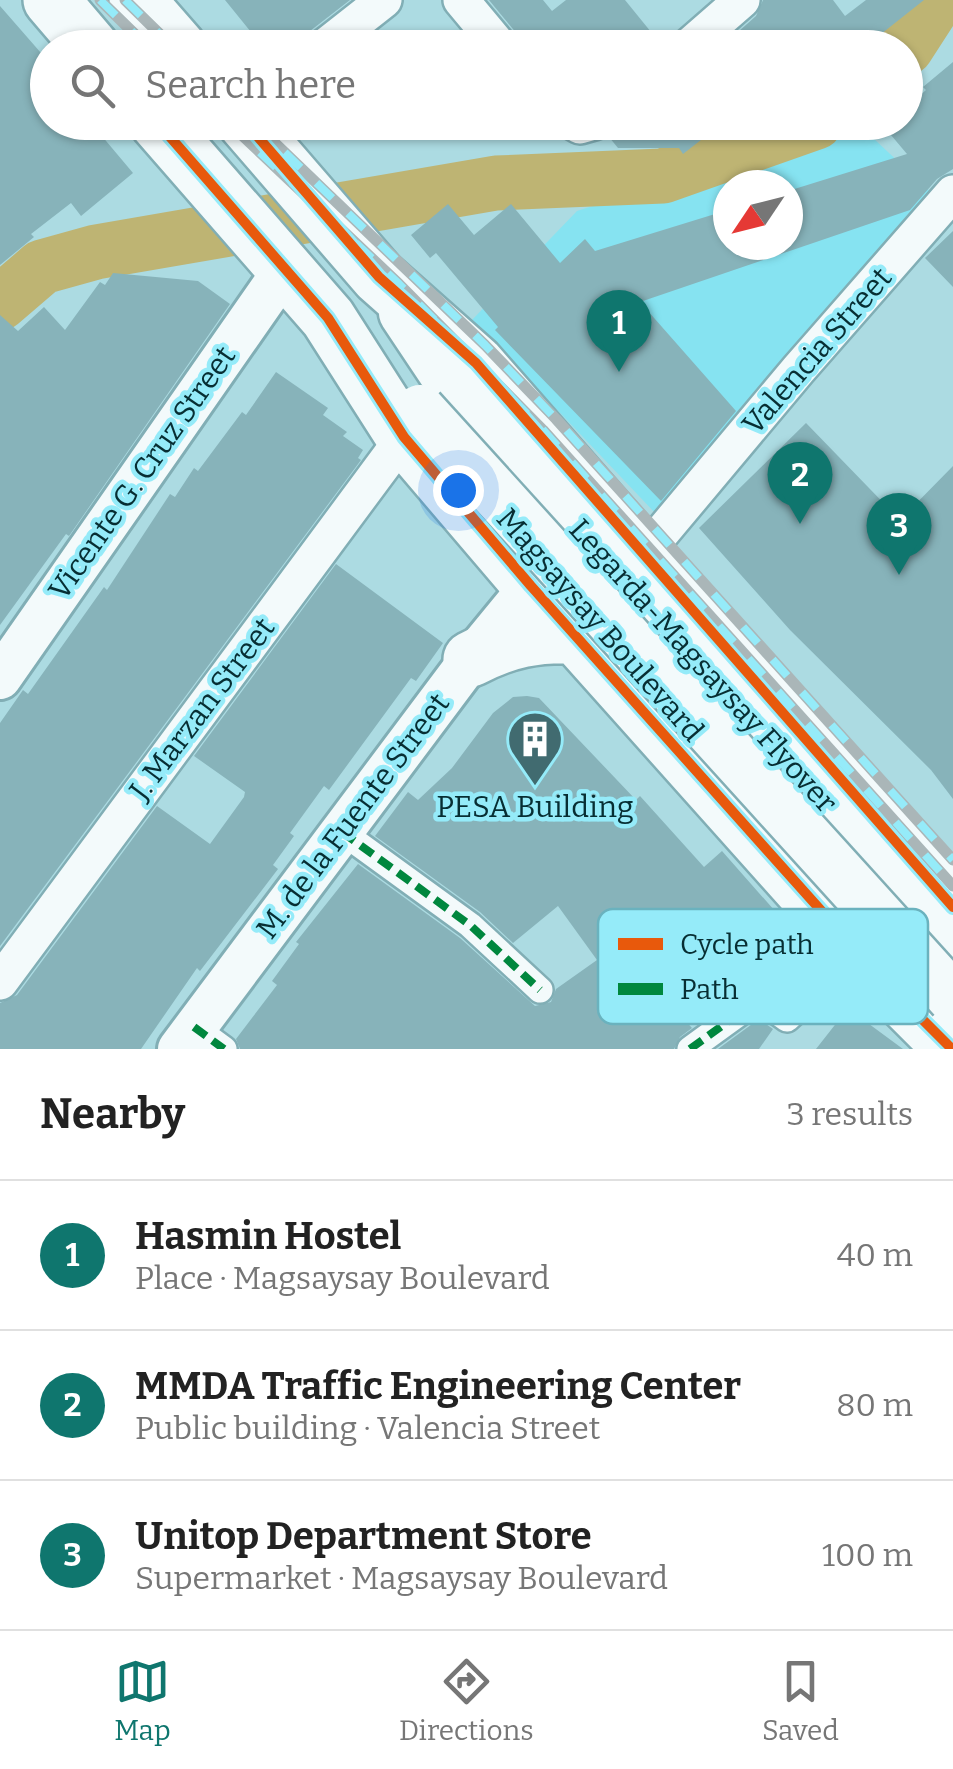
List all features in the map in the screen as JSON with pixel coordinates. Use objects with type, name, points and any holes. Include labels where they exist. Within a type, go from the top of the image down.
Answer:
[{"type":"main road","points":[[50,0],[76,30]]},
{"type":"main road","points":[[137,0],[163,30]]},
{"type":"main road","name":"Magsaysay Boulevard","points":[[172,140],[328,318],[425,411]]},
{"type":"main road","name":"Magsaysay Boulevard","points":[[261,140],[380,277],[476,363],[953,907]]},
{"type":"main road","name":"Magsaysay Boulevard","points":[[380,277],[425,411],[531,586],[820,909]]},
{"type":"main road","name":"Legarda-Magsaysay Flyover","points":[[425,411],[915,909]]},
{"type":"main road","name":"Legarda-Magsaysay Flyover","points":[[425,411],[873,909]]},
{"type":"main road","points":[[471,659],[522,638],[578,636]]},
{"type":"main road","name":"Legarda-Magsaysay Flyover","points":[[928,923],[953,948]]},
{"type":"main road","name":"Legarda-Magsaysay Flyover","points":[[928,970],[953,998]]},
{"type":"main road","points":[[928,991],[953,980]]},
{"type":"main road","name":"Magsaysay Boulevard","points":[[927,1024],[952,1049]]},
{"type":"street","points":[[346,30],[384,0]]},
{"type":"street","points":[[461,0],[486,30]]},
{"type":"street","points":[[708,30],[742,0]]},
{"type":"street","name":"Valencia Street","points":[[642,555],[953,192]]},
{"type":"street","name":"Vicente G. Cruz Street","points":[[0,678],[279,262]]},
{"type":"street","name":"J. Marzan Street","points":[[0,982],[425,411]]},
{"type":"street","name":"M. de la Fuente Street","points":[[199,1042],[342,832],[471,659],[531,586]]},
{"type":"street","points":[[342,832],[470,925],[540,990]]},
{"type":"street","points":[[690,1049],[724,1024]]},
{"type":"shaded area","points":[[797,140],[875,140],[936,197],[657,515],[472,320],[577,211]]},
{"type":"building","points":[[225,0],[350,0],[311,30],[249,30]]},
{"type":"building","points":[[489,0],[543,0],[552,11],[566,0],[625,0],[649,30],[514,30]]},
{"type":"building","points":[[763,0],[833,0],[845,16],[866,0],[924,0],[886,30],[740,30],[756,16]]},
{"type":"building","points":[[0,6],[30,40],[30,140],[105,140],[133,173],[81,216],[71,203],[0,265]]},
{"type":"building","points":[[953,62],[953,169],[937,179],[910,210],[803,246],[803,186],[907,154],[895,140],[923,140],[923,87]]},
{"type":"building","points":[[611,140],[701,140],[683,154],[679,148],[618,148]]},
{"type":"building","points":[[448,204],[474,235],[511,204],[560,263],[585,239],[595,251],[713,215],[713,260],[763,260],[640,302],[736,411],[661,501],[495,330],[498,327],[436,253],[430,258],[411,235]]},
{"type":"building","points":[[953,231],[953,287],[925,258]]},
{"type":"building","points":[[113,273],[198,281],[230,304],[69,536],[66,534],[0,625],[0,315],[18,331],[44,307],[65,330],[100,282],[105,285]]},
{"type":"building","points":[[276,372],[328,408],[323,415],[347,432],[343,436],[363,450],[358,458],[361,460],[0,946],[0,723],[23,690],[28,694],[104,587],[107,590],[170,494],[175,497],[194,468],[198,471],[242,412],[246,415]]},
{"type":"building","points":[[806,423],[900,520],[953,466],[953,799],[931,770],[790,630],[699,528]]},
{"type":"building","points":[[336,564],[443,643],[416,681],[411,678],[329,790],[324,786],[290,833],[294,836],[273,865],[278,869],[200,971],[197,968],[141,1049],[0,1049],[0,1003],[17,995],[157,806],[210,844],[244,797],[245,792],[194,756]]},
{"type":"building","points":[[513,697],[539,698],[636,800],[640,796],[704,867],[722,851],[773,909],[598,909],[598,1024],[688,1024],[692,1028],[680,1037],[674,1049],[240,1049],[236,1039],[277,985],[272,981],[299,944],[296,942],[358,864],[460,938],[535,1006],[551,1002],[556,989],[597,960],[558,906],[513,943],[480,912],[375,836],[408,792],[418,800],[452,768],[493,713]]},
{"type":"building","points":[[752,1024],[766,1024],[773,1029],[759,1049],[718,1049]]},
{"type":"building","points":[[836,1024],[869,1024],[903,1049],[816,1049]]},
{"type":"waterway","points":[[918,30],[937,0]]},
{"type":"waterway","points":[[0,303],[42,267],[96,252],[496,183],[663,176],[765,140]]},
{"type":"railway","points":[[100,0],[131,30]]},
{"type":"railway","points":[[125,0],[156,30]]},
{"type":"railway","points":[[247,140],[399,284],[543,430],[953,886]]},
{"type":"railway","points":[[272,140],[485,345],[556,419],[953,860]]},
{"type":"marked path","points":[[342,832],[470,925],[540,990]]},
{"type":"marked path","points":[[690,1049],[724,1024]]},
{"type":"marked path","points":[[194,1027],[224,1049]]},
{"type":"cycle path","points":[[173,140],[328,318],[404,437],[531,586],[820,909]]},
{"type":"cycle path","points":[[261,140],[379,277],[476,363],[953,907]]},
{"type":"cycle path","points":[[927,1024],[952,1049]]},
{"type":"place","name":"Hasmin Hostel","points":[[619,372]]},
{"type":"place","name":"MMDA Traffic Engineering Center","points":[[800,524]]},
{"type":"place","name":"Unitop Department Store","points":[[899,575]]},
{"type":"place","name":"PESA Building","points":[[535,788]]}]
